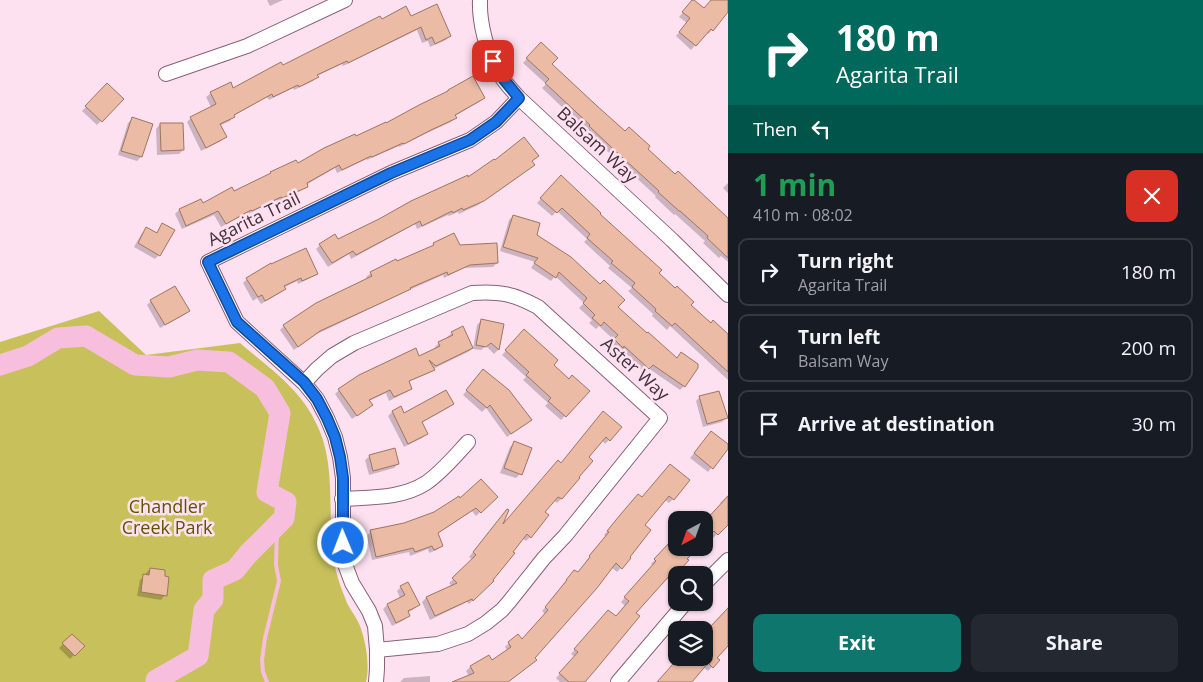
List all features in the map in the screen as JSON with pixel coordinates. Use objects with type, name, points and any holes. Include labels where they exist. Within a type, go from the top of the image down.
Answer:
[{"type":"street","points":[[166,74],[246,46],[345,0]]},
{"type":"street","name":"Balsam Way","points":[[480,0],[482,26],[489,51],[497,71],[519,98],[672,240],[728,295]]},
{"type":"street","name":"Agarita Trail","points":[[376,682],[377,650],[375,626],[369,611],[352,583],[346,567],[343,550],[343,478],[335,437],[317,399],[304,382],[237,322],[208,262],[391,173],[470,140],[496,122],[519,98]]},
{"type":"street","name":"Aster Way","points":[[304,382],[332,356],[354,343],[472,293],[506,293],[523,298],[538,307],[660,418],[565,536],[544,558],[509,602],[491,619],[468,634],[438,644],[377,650]]},
{"type":"street","points":[[342,499],[390,496],[412,490],[426,483],[438,473],[468,442]]},
{"type":"street","points":[[713,575],[728,560]]},
{"type":"street","points":[[618,682],[678,611]]},
{"type":"green space","name":"Chandler Creek Park","points":[[99,311],[146,355],[240,343],[273,370],[311,412],[324,443],[328,462],[334,559],[342,590],[347,603],[359,623],[364,639],[367,654],[366,682],[0,682],[0,342]]},
{"type":"building","points":[[692,0],[704,8],[711,0],[728,0],[728,12],[713,31],[711,29],[696,46],[679,32],[690,18],[682,12]]},
{"type":"building","points":[[437,4],[451,36],[435,44],[432,37],[426,40],[421,27],[348,63],[347,61],[317,75],[319,77],[299,87],[298,85],[273,97],[272,94],[220,124],[227,137],[206,148],[190,117],[216,104],[210,92],[231,82],[233,88],[281,62],[283,65],[380,16],[382,19],[406,6],[411,16]]},
{"type":"building","points":[[541,42],[558,58],[552,64],[625,131],[629,127],[650,146],[648,149],[675,174],[678,171],[728,218],[728,258],[707,238],[708,236],[658,192],[545,83],[549,79],[526,58]]},
{"type":"building","points":[[473,76],[485,98],[455,115],[457,118],[404,144],[371,156],[342,170],[339,165],[307,183],[308,187],[251,210],[226,224],[218,211],[186,226],[179,209],[201,199],[203,203],[232,187],[234,191],[296,160],[298,163],[324,148],[386,123]]},
{"type":"building","points":[[107,83],[124,99],[102,122],[85,106]]},
{"type":"building","points":[[132,117],[153,124],[142,157],[121,151]]},
{"type":"building","points":[[160,123],[183,123],[184,150],[161,151]]},
{"type":"building","points":[[524,137],[539,156],[532,161],[535,165],[484,201],[463,210],[462,208],[453,213],[452,211],[422,226],[420,221],[356,255],[353,251],[332,263],[319,244],[335,234],[338,239],[411,201],[468,175],[468,177],[495,160]]},
{"type":"building","points":[[561,175],[600,214],[662,270],[659,273],[694,302],[691,305],[711,323],[713,320],[728,334],[728,372],[675,323],[672,326],[655,311],[656,309],[632,287],[635,283],[611,263],[613,261],[587,238],[590,234],[562,208],[557,213],[540,198]]},
{"type":"building","points":[[513,215],[540,223],[537,235],[571,257],[600,284],[604,280],[625,300],[618,307],[677,358],[681,352],[698,364],[698,368],[685,387],[653,365],[649,369],[624,346],[623,348],[614,339],[618,335],[604,322],[601,326],[592,318],[595,315],[583,303],[587,298],[559,272],[556,278],[534,263],[538,258],[503,247]]},
{"type":"building","points":[[162,223],[175,230],[160,256],[138,243],[146,227],[157,233]]},
{"type":"building","points":[[454,233],[460,245],[497,243],[498,263],[470,265],[448,275],[447,272],[320,331],[298,347],[283,325],[316,303],[372,276],[370,272],[396,259],[397,261],[434,245],[433,243]]},
{"type":"building","points":[[306,248],[318,274],[302,281],[301,278],[284,286],[286,289],[265,301],[262,295],[258,297],[246,278],[271,263]]},
{"type":"building","points":[[175,286],[190,311],[165,325],[150,300]]},
{"type":"building","points":[[481,319],[504,324],[499,350],[491,343],[486,347],[476,345]]},
{"type":"building","points":[[463,326],[473,348],[436,366],[429,360],[435,370],[409,381],[412,389],[394,397],[390,390],[369,400],[373,405],[357,416],[338,389],[359,375],[416,348],[419,356],[440,346],[438,342],[453,335],[451,332]]},
{"type":"building","points":[[524,329],[558,360],[554,365],[569,379],[572,375],[590,391],[566,417],[548,401],[551,398],[526,375],[529,372],[505,350]]},
{"type":"building","points":[[483,369],[509,390],[532,420],[511,434],[490,405],[487,408],[466,390]]},
{"type":"building","points":[[446,390],[454,404],[422,422],[428,434],[408,444],[392,411],[401,406],[404,413]]},
{"type":"building","points":[[719,391],[728,418],[707,424],[699,396]]},
{"type":"building","points":[[603,411],[622,427],[610,441],[606,437],[589,457],[593,461],[580,478],[562,499],[558,497],[545,512],[549,515],[531,538],[527,534],[494,581],[473,601],[472,599],[435,616],[426,597],[457,583],[452,578],[476,555],[473,552],[507,509],[509,510],[503,524],[558,460],[561,463]]},
{"type":"building","points":[[711,431],[728,444],[728,449],[713,469],[694,453]]},
{"type":"building","points":[[514,441],[532,448],[522,475],[504,468]]},
{"type":"building","points":[[395,448],[399,464],[373,471],[369,455]]},
{"type":"building","points":[[670,464],[690,480],[674,500],[669,496],[645,525],[651,530],[622,569],[616,563],[597,588],[535,658],[537,660],[508,682],[452,682],[474,673],[470,666],[489,655],[492,660],[511,647],[508,642],[518,634],[522,639],[548,610],[545,607],[574,570],[578,572],[590,557],[620,515],[638,494],[642,497]]},
{"type":"building","points":[[481,479],[498,497],[481,513],[476,508],[438,533],[443,546],[434,550],[432,546],[415,552],[413,548],[376,557],[370,530],[404,523],[434,512],[459,496],[460,498]]},
{"type":"building","points":[[728,496],[728,525],[718,535],[713,532],[713,512]]},
{"type":"building","points":[[668,544],[668,556],[690,556],[684,566],[668,566],[668,577],[636,613],[640,616],[585,682],[569,682],[559,673],[578,652],[574,649],[608,610],[616,616],[629,601],[624,597],[656,561],[654,559]]},
{"type":"building","points":[[150,568],[165,570],[165,576],[169,577],[167,596],[141,592],[143,574],[149,575]]},
{"type":"building","points":[[408,582],[420,605],[408,611],[410,616],[396,623],[387,604],[405,595],[400,586]]},
{"type":"building","points":[[728,608],[728,646],[717,658],[720,660],[713,668],[711,666],[713,666],[713,624]]},
{"type":"building","points":[[72,634],[85,646],[75,656],[62,643]]},
{"type":"building","points":[[671,666],[705,666],[692,682],[657,682]]},
{"type":"waterway","points":[[0,365],[28,356],[58,338],[86,336],[135,365],[169,367],[197,360],[229,362],[265,388],[280,413],[267,492],[286,502],[284,518],[248,554],[235,570],[213,580],[213,599],[204,610],[198,656],[156,680],[156,682]]},
{"type":"waterway","points":[[267,682],[263,672],[262,660],[265,638],[279,581],[276,565],[277,526]]},
{"type":"route","points":[[343,543],[343,478],[335,437],[327,418],[317,399],[304,382],[258,343],[237,322],[208,262],[391,173],[470,140],[488,129],[504,116],[519,98],[497,71],[493,61]]}]
